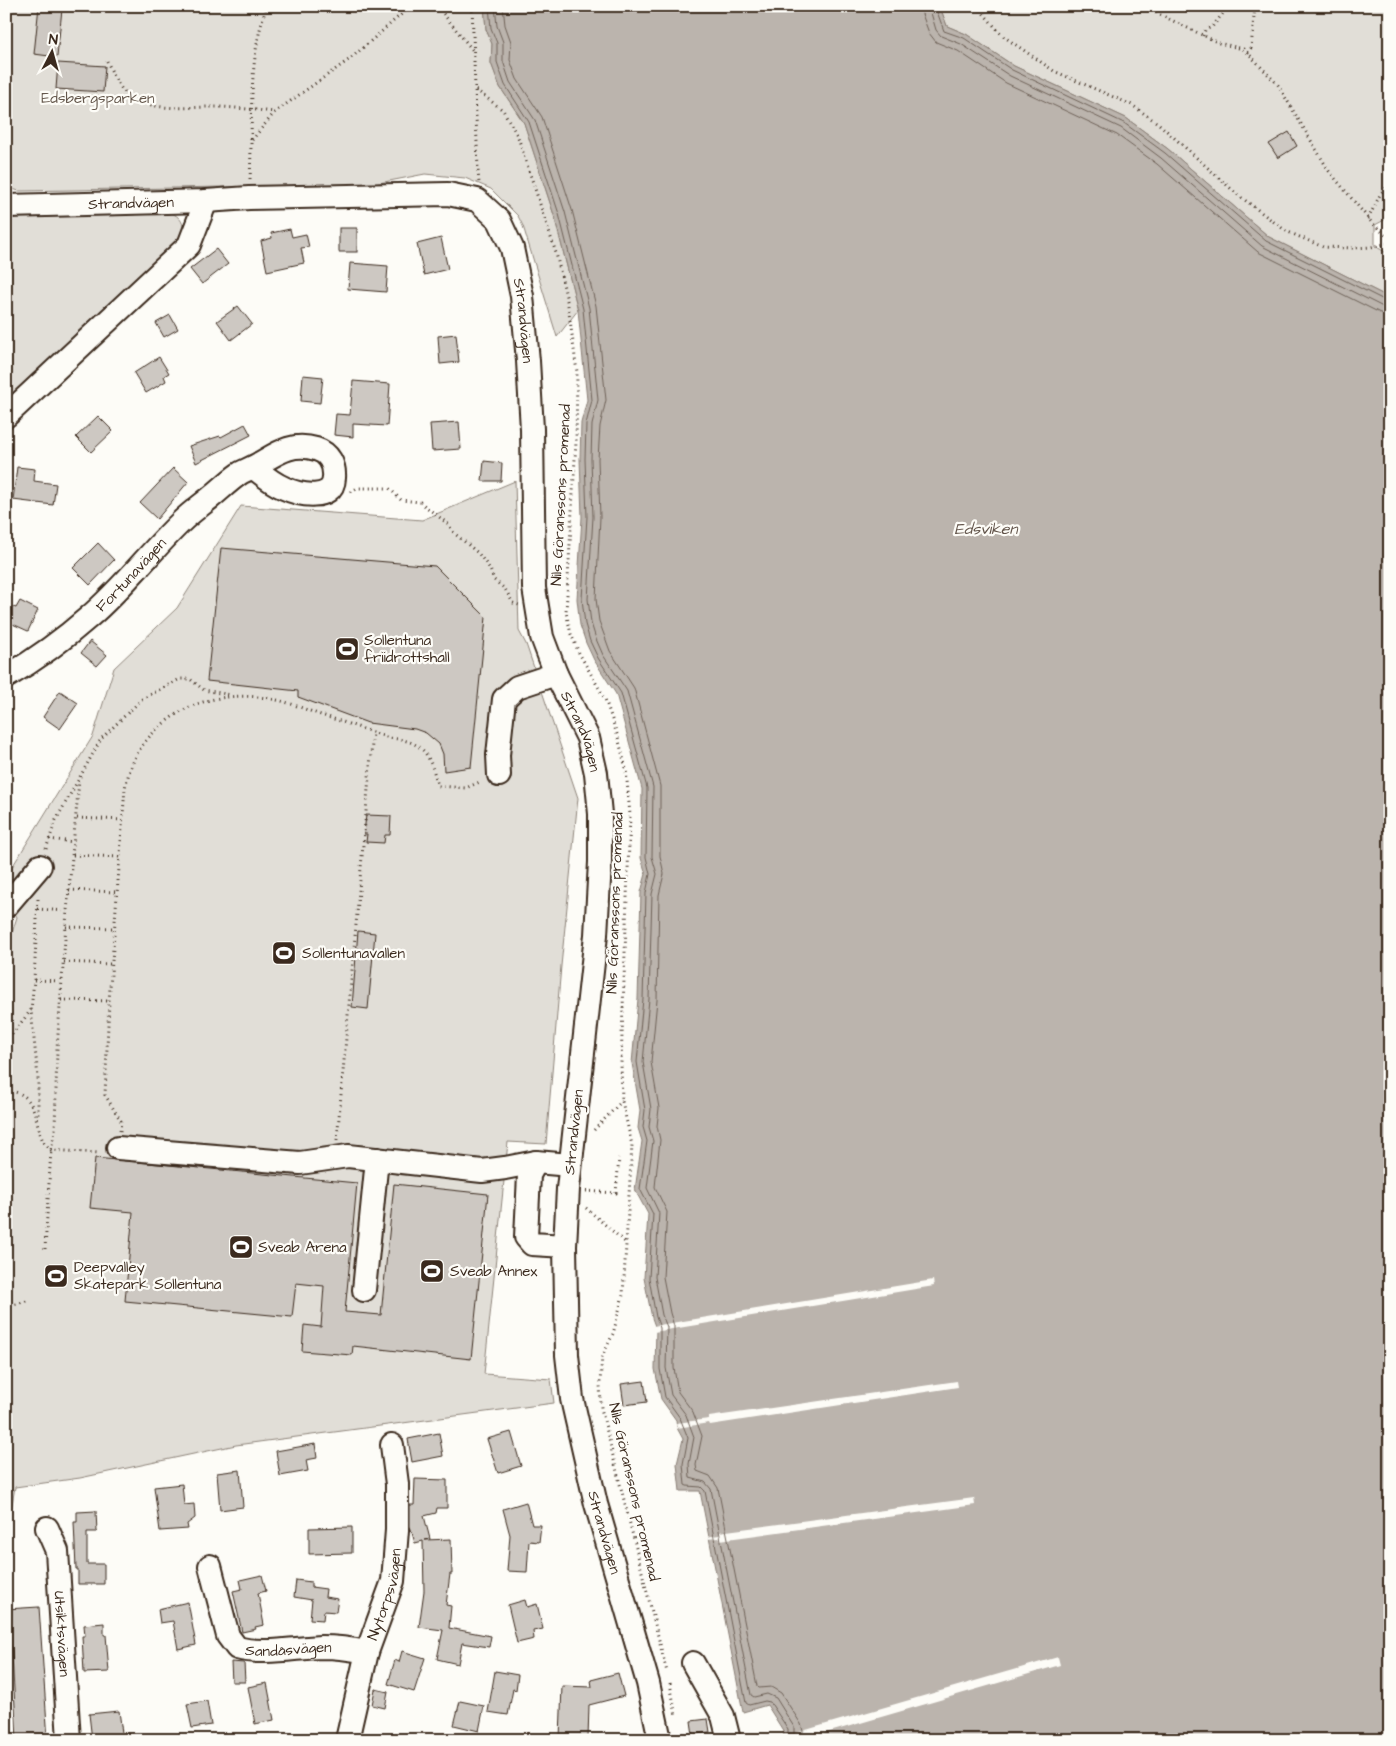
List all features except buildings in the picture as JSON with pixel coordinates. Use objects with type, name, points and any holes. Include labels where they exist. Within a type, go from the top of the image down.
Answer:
[{"type":"street","name":"Strandvägen","points":[[6,206],[448,194],[477,200],[499,220],[512,248],[522,296],[528,361],[532,429],[534,588],[542,637],[556,674],[588,738],[596,773],[600,814],[600,862],[596,935],[570,1165],[565,1246],[567,1354],[572,1399],[596,1504],[648,1683],[660,1740]]},
{"type":"street","points":[[6,416],[189,245],[206,201]]},
{"type":"street","name":"Fortunavägen","points":[[6,676],[24,666],[89,617],[129,579],[181,522],[240,473],[279,451],[306,447],[322,451],[330,460],[334,473],[333,485],[327,492],[321,494]]},
{"type":"street","points":[[253,467],[266,478],[285,489],[303,494],[321,494]]},
{"type":"street","points":[[499,775],[498,755],[504,698],[517,687],[556,674]]},
{"type":"street","points":[[6,906],[40,866]]},
{"type":"street","points":[[110,1151],[300,1163],[348,1156],[482,1171],[536,1162],[570,1165]]},
{"type":"street","points":[[364,1290],[377,1159]]},
{"type":"street","points":[[536,1162],[529,1175],[526,1237],[532,1244],[565,1246]]},
{"type":"street","name":"Nytorpsvägen","points":[[347,1740],[367,1652],[393,1581],[397,1530],[396,1484],[392,1445]]},
{"type":"street","name":"Utsiktsvägen","points":[[47,1528],[57,1551],[68,1740]]},
{"type":"street","name":"Sandåsvägen","points":[[210,1566],[228,1636],[237,1648],[250,1650],[350,1648],[367,1652]]},
{"type":"street","points":[[693,1663],[723,1716],[728,1740]]},
{"type":"path","points":[[250,181],[251,110],[257,48],[261,23],[268,6]]},
{"type":"path","points":[[252,140],[275,112],[350,59],[411,6]]},
{"type":"path","points":[[437,6],[475,53]]},
{"type":"path","points":[[472,6],[480,188]]},
{"type":"path","points":[[978,6],[1003,36],[1054,71],[1132,105],[1159,124],[1238,195],[1286,231],[1323,247],[1361,248],[1390,241]]},
{"type":"path","points":[[1142,6],[1203,36],[1219,43],[1243,49],[1248,53],[1278,85],[1329,171],[1368,219],[1390,241]]},
{"type":"path","points":[[1203,36],[1205,30],[1212,27],[1229,6]]},
{"type":"path","points":[[1248,53],[1251,48],[1255,6]]},
{"type":"path","points":[[107,61],[114,77],[126,93],[140,101],[158,107],[220,107],[275,112]]},
{"type":"path","name":"Nils Göranssons promenad","points":[[476,90],[503,110],[518,137],[556,254],[568,305],[576,380],[576,442],[566,612],[574,640],[605,699],[618,737],[626,769],[630,815],[621,1063],[622,1101],[632,1144],[623,1295],[613,1334],[602,1357],[600,1382],[601,1408],[676,1706],[677,1723]]},
{"type":"path","points":[[1368,219],[1381,193],[1390,183]]},
{"type":"path","points":[[321,494],[343,496],[357,488],[389,488],[401,500],[420,502],[448,524],[454,533],[478,553],[490,569],[494,580],[505,589],[513,603],[520,606]]},
{"type":"path","points":[[38,1123],[38,1077],[31,1010],[37,909],[40,866],[56,820],[101,739],[142,699],[180,679],[190,679],[204,690],[235,696]]},
{"type":"path","points":[[6,1091],[22,1096],[35,1109],[43,1142],[51,1150],[110,1151],[120,1121],[105,1095],[111,964],[125,788],[129,768],[140,747],[153,732],[178,712],[204,701],[235,696],[254,696],[278,700],[390,738],[408,740],[421,748],[432,764],[438,786],[466,788],[499,775]]},
{"type":"path","points":[[336,1158],[373,732]]},
{"type":"path","points":[[45,1249],[51,1150],[55,1131],[57,1048],[79,780]]},
{"type":"path","points":[[77,818],[122,820]]},
{"type":"path","points":[[49,839],[74,842]]},
{"type":"path","points":[[73,855],[119,858]]},
{"type":"path","points":[[69,890],[117,892]]},
{"type":"path","points":[[37,909],[67,911]]},
{"type":"path","points":[[66,927],[114,928]]},
{"type":"path","points":[[64,962],[111,964]]},
{"type":"path","points":[[34,980],[62,981]]},
{"type":"path","points":[[61,1000],[109,1001]]},
{"type":"path","points":[[6,1042],[31,1010]]},
{"type":"path","points":[[593,1131],[622,1101]]},
{"type":"path","points":[[580,1190],[616,1193],[619,1158]]},
{"type":"path","points":[[581,1202],[625,1242]]},
{"type":"path","points":[[6,1307],[30,1300]]},
{"type":"green space","name":"Edsbergsparken","points":[[6,6],[484,6],[486,29],[492,44],[491,63],[500,87],[524,123],[554,215],[578,310],[557,337],[523,226],[518,216],[491,189],[465,178],[425,174],[374,184],[19,191],[6,187]]},
{"type":"green space","points":[[938,6],[1390,6],[1390,217],[1375,225],[1375,246],[1390,255],[1390,298],[1269,237],[1168,149],[1126,118],[1014,66],[966,34],[947,26]]},
{"type":"green space","points":[[168,212],[177,216],[182,222],[184,239],[6,409],[6,218]]},
{"type":"green space","name":"Sollentunavallen","points":[[515,481],[519,631],[526,644],[578,798],[546,1144],[508,1142],[484,1374],[551,1379],[554,1403],[236,1445],[80,1478],[15,1487],[6,1540],[6,940],[11,936],[17,917],[8,895],[9,872],[93,736],[114,668],[177,608],[241,506],[422,520]]},
{"type":"water","name":"Edsviken","points":[[484,6],[938,6],[947,26],[966,34],[1014,66],[1126,118],[1168,149],[1269,237],[1390,298],[1390,1740],[783,1740],[784,1732],[767,1705],[743,1712],[700,1491],[680,1491],[677,1464],[683,1439],[677,1428],[676,1420],[661,1399],[655,1369],[656,1329],[644,1278],[648,1214],[635,1190],[642,1141],[638,1128],[640,1110],[632,1063],[638,999],[641,892],[646,874],[641,858],[642,789],[616,694],[594,660],[580,625],[577,599],[582,517],[581,423],[587,400],[578,310],[554,215],[524,123],[500,87],[491,63],[492,44],[486,29]]},
{"type":"pier","points":[[933,1280],[934,1286],[654,1332],[653,1326]]},
{"type":"pier","points":[[957,1381],[958,1387],[710,1425],[709,1423],[677,1428],[676,1423],[709,1419],[709,1417]]},
{"type":"pier","points":[[974,1498],[975,1505],[720,1540],[719,1538],[706,1539],[706,1537],[719,1535],[719,1532]]},
{"type":"pier","points":[[1058,1657],[1060,1665],[802,1740],[782,1740],[793,1737],[792,1734]]},
{"type":"place","name":"Sollentuna friidrottshall","points":[[347,649]]},
{"type":"place","name":"Sollentunavallen","points":[[284,953]]},
{"type":"place","name":"Sveab Arena","points":[[241,1247]]},
{"type":"place","name":"Sveab Annex","points":[[432,1271]]},
{"type":"place","name":"Deepvalley Skatepark Sollentuna","points":[[56,1276]]}]
